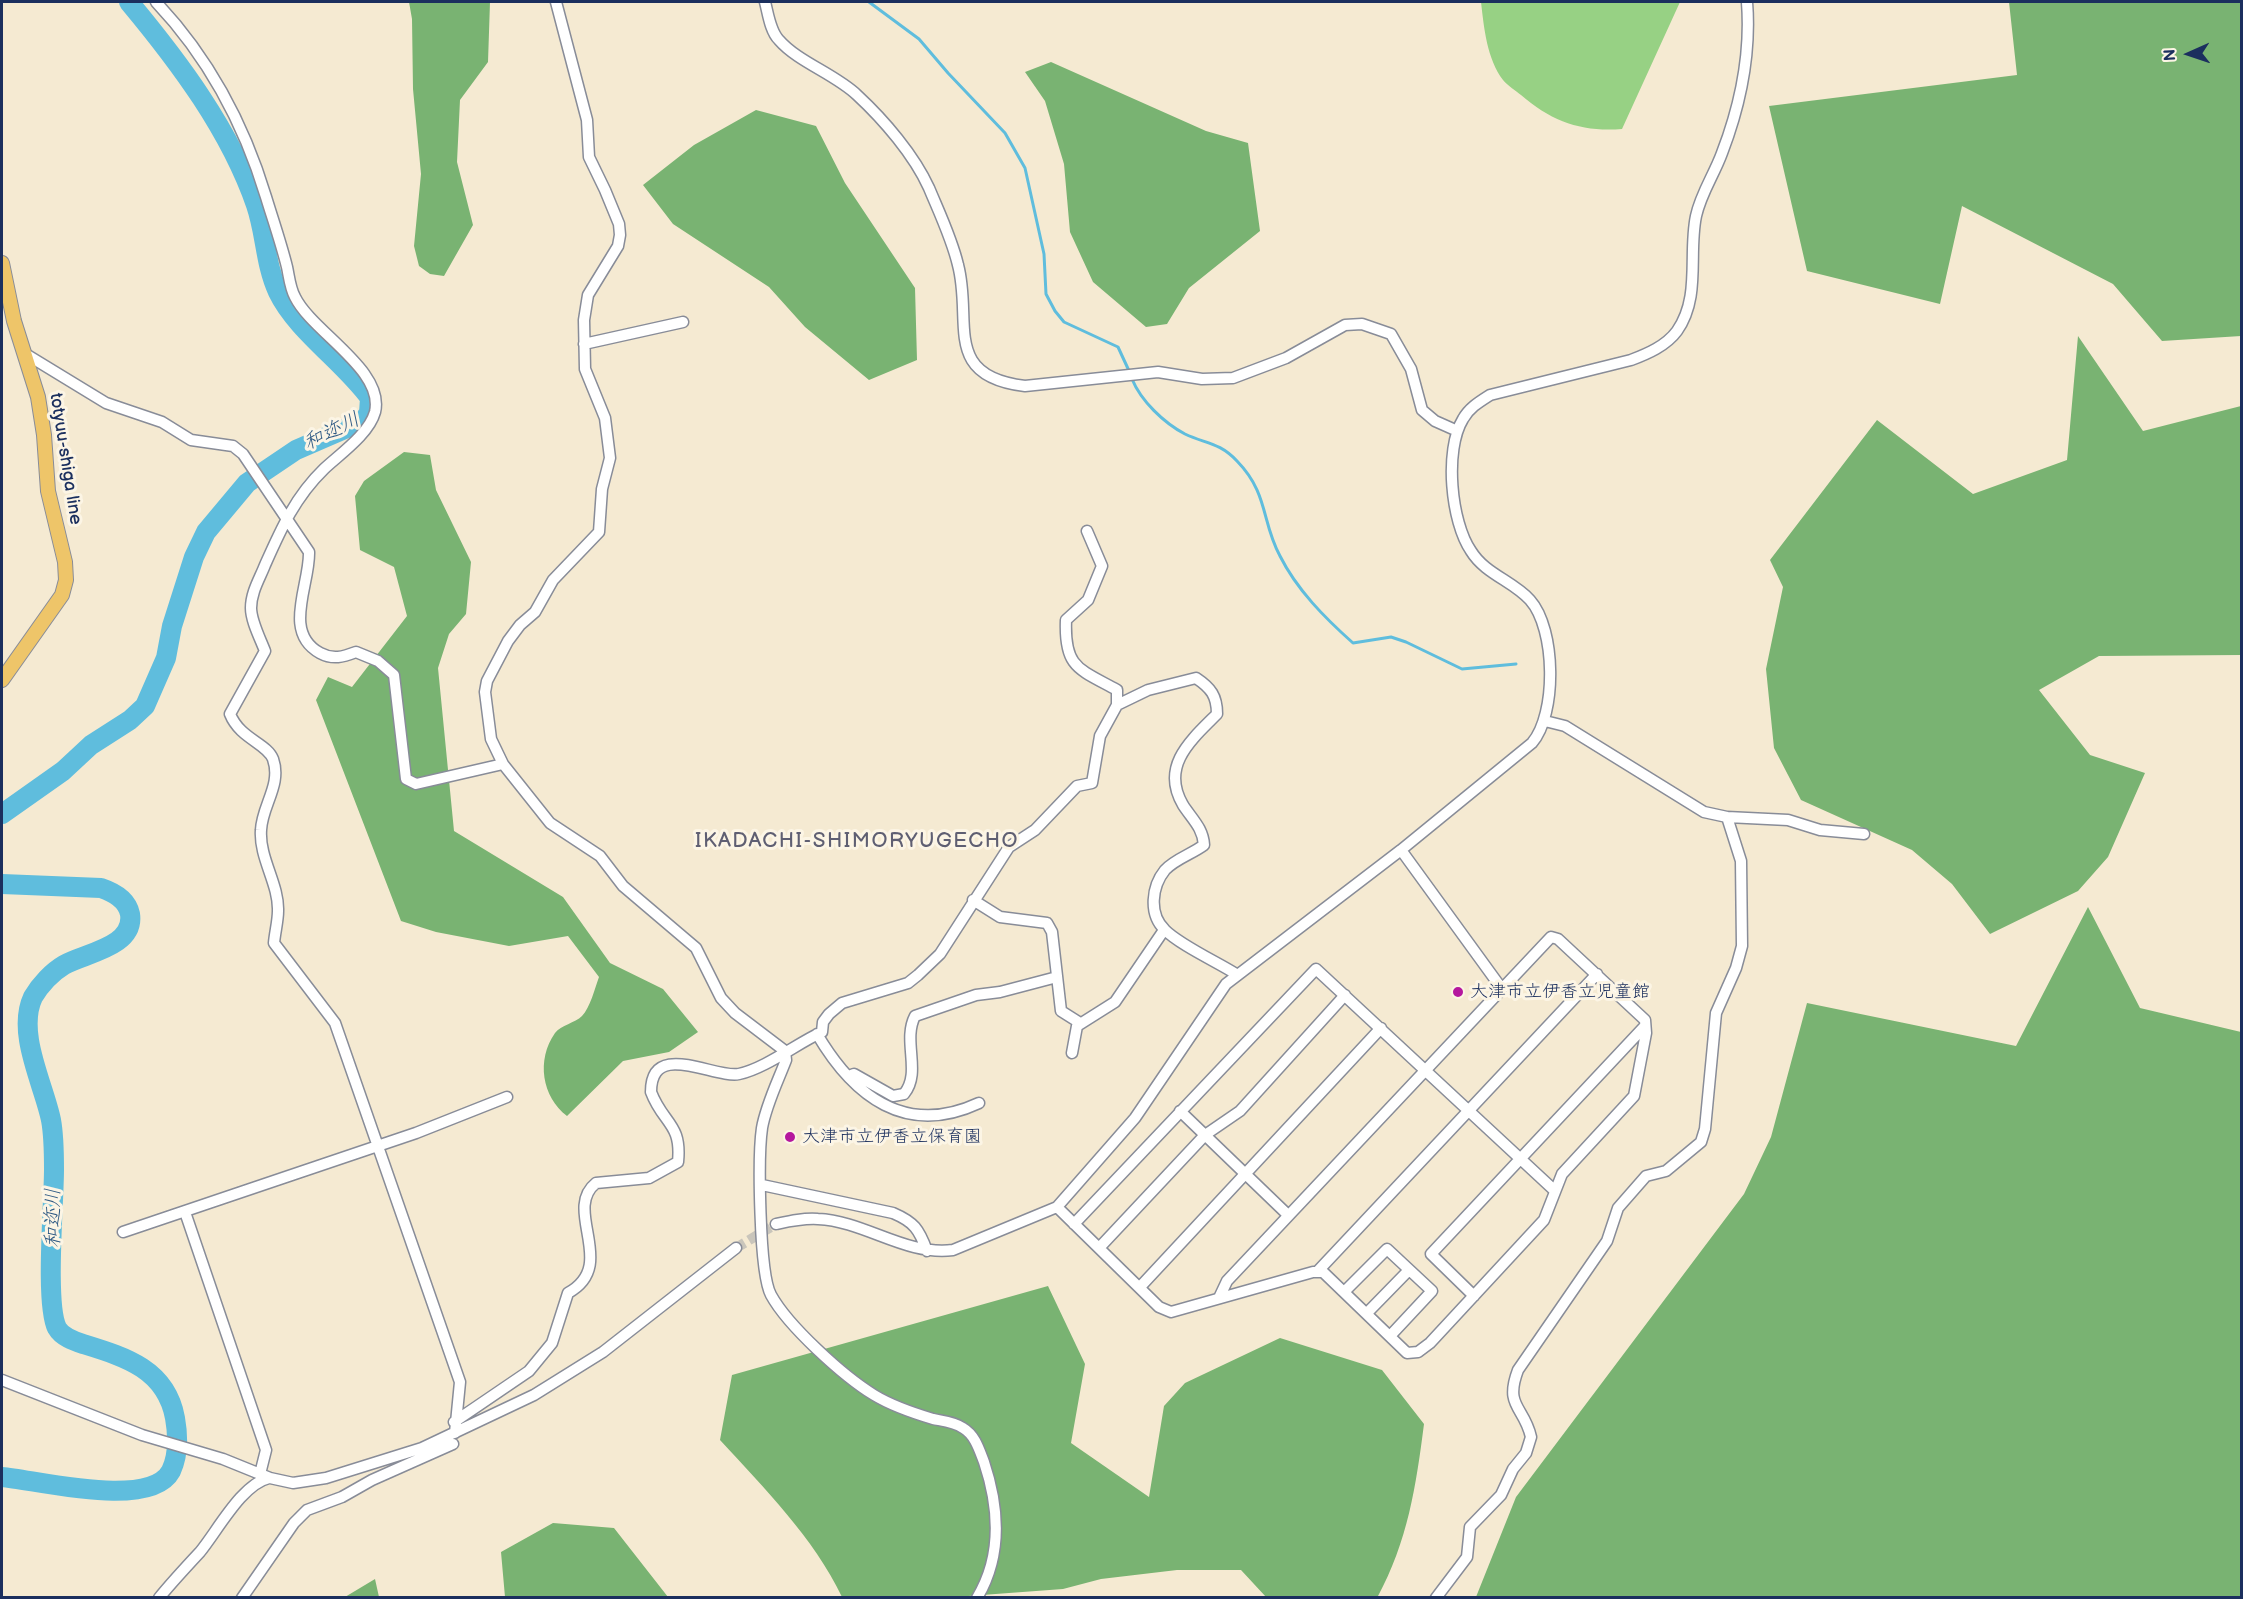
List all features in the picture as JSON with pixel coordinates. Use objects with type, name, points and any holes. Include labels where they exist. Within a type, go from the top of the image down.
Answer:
[{"type":"main road","name":"totyuu-shiga line","points":[[2,263],[24,353],[38,397],[44,435],[47,482],[65,562],[66,580],[62,595],[2,680]]},
{"type":"street","points":[[156,2],[194,47],[222,89],[240,127],[261,179],[294,296],[314,323],[356,364],[368,379],[375,397],[372,420],[358,437],[313,480],[286,517],[252,600],[253,617],[265,651],[230,714],[235,728],[271,755],[276,769],[275,783],[261,828],[261,844],[279,910],[274,943],[335,1023],[460,1382],[454,1433]]},
{"type":"street","points":[[556,2],[587,120],[588,157],[619,224],[618,246],[588,295],[584,344],[585,369],[605,418],[610,441],[610,458],[602,489],[599,532],[553,580],[535,612],[520,625],[493,666],[485,692],[491,739],[503,764],[550,824],[600,856],[623,886],[696,948],[720,998],[735,1013],[785,1051],[786,1060],[762,1127],[764,1274],[770,1293],[782,1312],[810,1342],[873,1395],[911,1412],[962,1426],[973,1437],[986,1469],[997,1526],[989,1573],[977,1598]]},
{"type":"street","points":[[765,2],[778,39],[856,94],[896,140],[928,186],[958,264],[963,294],[965,347],[975,364],[988,376],[1007,384],[1025,386],[1158,372],[1202,379],[1233,378],[1277,362],[1345,325],[1362,324],[1391,334],[1411,369],[1422,410],[1436,421],[1453,429]]},
{"type":"street","points":[[776,1224],[820,1219],[927,1251],[953,1250],[1057,1207],[1135,1118],[1215,999],[1236,974],[1401,850],[1532,743],[1542,731],[1545,721],[1549,660],[1544,626],[1531,601],[1484,567],[1471,552],[1464,537],[1456,514],[1453,470],[1452,451],[1457,432],[1463,419],[1474,405],[1490,395],[1631,360],[1648,354],[1676,333],[1685,316],[1692,287],[1695,218],[1702,194],[1721,156],[1739,97],[1746,60],[1747,2]]},
{"type":"street","points":[[584,344],[683,322]]},
{"type":"street","points":[[24,353],[106,403],[162,422],[190,440],[233,447],[243,454],[309,552],[309,569],[300,604],[299,618],[303,633],[315,650],[329,658],[344,657],[356,652],[378,661],[394,675],[406,779],[416,784],[503,764]]},
{"type":"street","points":[[242,1598],[294,1523],[306,1510],[342,1497],[454,1433],[529,1371],[552,1343],[568,1293],[583,1284],[589,1275],[591,1254],[584,1201],[589,1188],[596,1183],[649,1178],[678,1162],[680,1144],[677,1134],[651,1092],[654,1077],[659,1071],[675,1064],[738,1074],[754,1069],[822,1032],[823,1023],[829,1014],[842,1003],[908,983],[940,954],[1009,847],[1035,830],[1077,786],[1092,783],[1100,736],[1117,705],[1117,690],[1079,669],[1065,647],[1066,620],[1088,600],[1102,566],[1087,531]]},
{"type":"street","points":[[1117,705],[1148,690],[1196,678],[1210,687],[1217,702],[1217,714],[1190,741],[1177,761],[1176,781],[1182,803],[1203,834],[1204,845],[1167,868],[1156,883],[1153,900],[1156,916],[1164,930],[1236,974]]},
{"type":"street","points":[[1545,721],[1565,726],[1704,812],[1727,817],[1788,820],[1820,830],[1864,834]]},
{"type":"street","points":[[1436,1598],[1467,1557],[1470,1527],[1501,1495],[1532,1437],[1514,1402],[1512,1385],[1518,1370],[1607,1241],[1618,1208],[1646,1176],[1666,1172],[1701,1142],[1705,1129],[1716,1013],[1736,968],[1742,946],[1741,861],[1727,817]]},
{"type":"street","points":[[1401,850],[1502,989]]},
{"type":"street","points":[[973,900],[1000,917],[1047,922],[1052,932],[1061,1011],[1080,1023]]},
{"type":"street","points":[[1072,1053],[1077,1026],[1115,1002],[1164,930]]},
{"type":"street","points":[[1057,1207],[1159,1306],[1171,1312],[1323,1272],[1407,1353],[1418,1352],[1474,1296],[1544,1220],[1562,1174],[1634,1096],[1646,1026],[1645,1020],[1558,939],[1551,937],[1227,1281],[1219,1298]]},
{"type":"street","points":[[1074,1224],[1316,969],[1554,1190]]},
{"type":"street","points":[[1317,1272],[1597,974]]},
{"type":"street","points":[[849,1076],[854,1074],[893,1096],[904,1094],[910,1087],[912,1076],[910,1026],[915,1016],[976,995],[1000,992],[1057,977]]},
{"type":"street","points":[[1099,1248],[1205,1135],[1240,1111],[1345,995]]},
{"type":"street","points":[[1474,1296],[1431,1254],[1646,1026]]},
{"type":"street","points":[[1140,1287],[1381,1028]]},
{"type":"street","points":[[817,1034],[830,1056],[849,1076],[876,1102],[895,1112],[918,1115],[958,1113],[979,1103]]},
{"type":"street","points":[[123,1232],[276,1178],[379,1145],[507,1097]]},
{"type":"street","points":[[1180,1111],[1288,1215]]},
{"type":"street","points":[[762,1185],[893,1214],[911,1221],[920,1230],[927,1251]]},
{"type":"street","points":[[159,1598],[200,1551],[244,1494],[265,1476],[266,1450],[185,1212]]},
{"type":"street","points":[[2,1380],[142,1435],[223,1459],[265,1476],[293,1483],[326,1478],[423,1448],[534,1395],[584,1364],[736,1248]]},
{"type":"street","points":[[1344,1292],[1387,1249],[1409,1269],[1432,1291],[1390,1336]]},
{"type":"street","points":[[1367,1313],[1409,1269]]},
{"type":"green space","points":[[409,2],[490,2],[488,62],[460,100],[457,162],[473,225],[444,276],[430,274],[419,266],[414,246],[421,174],[413,89],[412,19]]},
{"type":"green space","points":[[1481,2],[1680,2],[1622,129],[1607,130],[1581,127],[1556,118],[1544,112],[1505,82],[1493,63],[1490,53]]},
{"type":"green space","points":[[2009,2],[2241,2],[2241,336],[2162,341],[2113,284],[1962,206],[1940,304],[1807,271],[1769,106],[2017,75]]},
{"type":"green space","points":[[1051,62],[1206,131],[1248,143],[1260,231],[1189,288],[1167,324],[1146,327],[1093,282],[1070,232],[1064,164],[1045,101],[1025,72]]},
{"type":"green space","points":[[756,110],[816,126],[845,183],[915,288],[917,360],[869,380],[805,327],[769,287],[673,224],[643,185],[694,145]]},
{"type":"green space","points":[[2078,336],[2143,431],[2241,406],[2241,655],[2099,656],[2039,690],[2090,755],[2145,773],[2108,857],[2078,891],[1990,934],[1952,884],[1912,850],[1801,800],[1774,748],[1766,669],[1783,587],[1770,560],[1877,420],[1973,494],[2067,460]]},
{"type":"green space","points":[[404,452],[430,455],[436,490],[471,562],[466,614],[449,634],[438,668],[454,831],[563,897],[610,963],[663,989],[698,1032],[669,1052],[623,1061],[567,1116],[552,1099],[547,1089],[544,1078],[545,1055],[555,1033],[585,1012],[599,977],[568,936],[509,946],[436,932],[401,921],[316,700],[328,677],[352,687],[407,616],[394,567],[360,550],[355,496],[364,481]]},
{"type":"green space","points":[[2088,907],[2140,1008],[2241,1032],[2241,1597],[1476,1597],[1516,1497],[1744,1194],[1771,1137],[1807,1003],[2016,1046]]},
{"type":"green space","points":[[1048,1286],[1085,1364],[1071,1443],[1149,1497],[1164,1406],[1185,1383],[1280,1338],[1382,1370],[1424,1424],[1409,1513],[1388,1577],[1377,1598],[1266,1597],[1241,1570],[1177,1570],[1101,1579],[1063,1589],[955,1597],[842,1597],[831,1575],[803,1534],[771,1495],[720,1440],[732,1375]]},
{"type":"green space","points":[[553,1523],[614,1528],[668,1597],[505,1597],[501,1552]]},
{"type":"green space","points":[[375,1579],[379,1597],[345,1597]]},
{"type":"waterway","name":"和迩川","points":[[2,814],[63,771],[91,745],[130,720],[145,706],[166,658],[172,626],[194,557],[206,532],[247,483],[296,450],[363,421],[369,413],[370,398],[360,385],[308,333],[286,306],[270,271],[256,205],[232,150],[218,124],[184,73],[129,2]]},
{"type":"waterway","points":[[869,2],[919,39],[1005,133],[1025,168],[1044,254],[1046,294],[1064,322],[1118,347],[1130,373]]},
{"type":"waterway","points":[[1132,379],[1141,395],[1161,418],[1185,434],[1224,450],[1237,461],[1255,485],[1274,543],[1287,568],[1312,603],[1353,643],[1391,637],[1462,669],[1516,664]]},
{"type":"waterway","name":"和迩川","points":[[2,884],[101,888],[119,897],[126,904],[130,914],[125,934],[107,947],[55,971],[36,992],[29,1011],[29,1043],[48,1106],[53,1139],[51,1298],[53,1316],[62,1334],[76,1342],[128,1360],[153,1376],[170,1401],[177,1438],[177,1451],[171,1471],[159,1483],[141,1489],[92,1490],[2,1477]]},
{"type":"tunnel","points":[[736,1248],[776,1224]]},
{"type":"place","name":"大津市立伊香立児童館","points":[[1458,992]]},
{"type":"place","name":"大津市立伊香立保育園","points":[[790,1137]]},
{"type":"district","name":"IKADACHI-SHIMORYUGECHO","points":[[857,842]]}]
